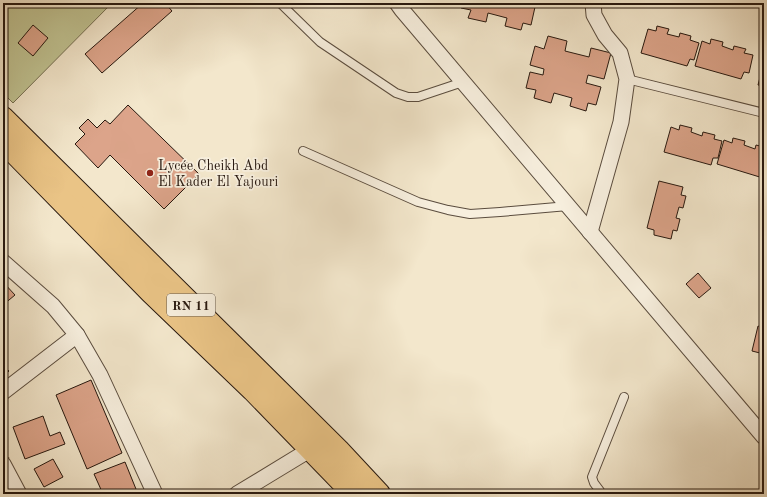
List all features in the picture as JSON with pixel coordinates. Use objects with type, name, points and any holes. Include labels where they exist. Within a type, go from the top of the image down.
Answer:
[{"type":"highway","name":"RN 11","points":[[3,118],[338,450],[379,494]]},
{"type":"highway","name":"RN 11","points":[[3,142],[151,292],[253,390],[354,494]]},
{"type":"street","points":[[397,3],[764,438]]},
{"type":"street","points":[[590,232],[621,122],[627,79],[620,53],[605,35],[594,15],[594,3]]},
{"type":"street","points":[[3,262],[53,306],[77,335],[100,375],[155,494]]},
{"type":"street","points":[[3,392],[77,335]]},
{"type":"street","points":[[237,494],[311,450]]},
{"type":"street","points":[[3,464],[19,494]]},
{"type":"lane","points":[[280,3],[320,42],[396,93],[408,97],[418,97],[463,82]]},
{"type":"lane","points":[[627,79],[764,112]]},
{"type":"lane","points":[[303,151],[418,202],[448,210],[470,214],[568,206]]},
{"type":"lane","points":[[600,491],[594,483],[592,477],[624,397]]},
{"type":"green space","points":[[3,3],[112,3],[13,103],[3,93]]},
{"type":"building","points":[[143,3],[165,3],[172,11],[102,73],[85,54]]},
{"type":"building","points":[[462,3],[520,3],[535,7],[531,25],[523,23],[521,30],[505,26],[507,18],[488,13],[486,22],[468,18],[471,10],[461,8]]},
{"type":"building","points":[[33,25],[48,38],[33,56],[18,43]]},
{"type":"building","points":[[657,26],[669,29],[667,34],[679,37],[680,33],[691,36],[690,40],[699,43],[694,60],[690,59],[687,66],[641,53],[648,29],[656,31]]},
{"type":"building","points":[[548,36],[567,41],[565,51],[589,57],[591,48],[611,53],[604,79],[588,75],[586,83],[601,87],[596,105],[588,103],[586,111],[570,106],[572,98],[554,93],[551,103],[534,98],[536,90],[526,88],[530,72],[543,75],[544,69],[530,65],[535,46],[544,49]]},
{"type":"building","points":[[711,39],[723,42],[722,46],[733,50],[734,46],[746,49],[744,53],[753,55],[749,73],[744,72],[741,79],[695,66],[702,41],[710,44]]},
{"type":"building","points":[[764,62],[764,86],[758,85]]},
{"type":"building","points":[[128,105],[199,174],[164,209],[110,155],[98,168],[75,144],[85,134],[79,128],[88,119],[97,128],[105,120],[110,124]]},
{"type":"building","points":[[680,125],[692,128],[691,132],[702,136],[703,132],[715,135],[714,139],[722,141],[718,158],[713,158],[711,165],[664,152],[671,127],[679,130]]},
{"type":"building","points":[[733,138],[745,141],[744,145],[755,149],[756,145],[764,147],[763,178],[717,164],[724,140],[732,143]]},
{"type":"building","points":[[659,181],[683,187],[681,195],[686,196],[683,208],[679,207],[676,218],[680,219],[677,231],[673,230],[671,239],[654,235],[654,230],[647,228]]},
{"type":"building","points":[[698,273],[711,288],[699,298],[686,284]]},
{"type":"building","points":[[3,282],[15,295],[3,305]]},
{"type":"building","points":[[758,326],[764,328],[764,354],[752,351]]},
{"type":"building","points":[[3,365],[9,371],[3,377]]},
{"type":"building","points":[[91,380],[122,453],[87,469],[56,395]]},
{"type":"building","points":[[43,416],[50,436],[60,432],[65,444],[25,459],[13,427]]},
{"type":"building","points":[[53,459],[63,477],[44,487],[34,469]]},
{"type":"building","points":[[125,462],[138,494],[103,494],[94,474]]},
{"type":"place","name":"Lycée Cheikh Abd El Kader El Yajouri","points":[[150,173]]}]
